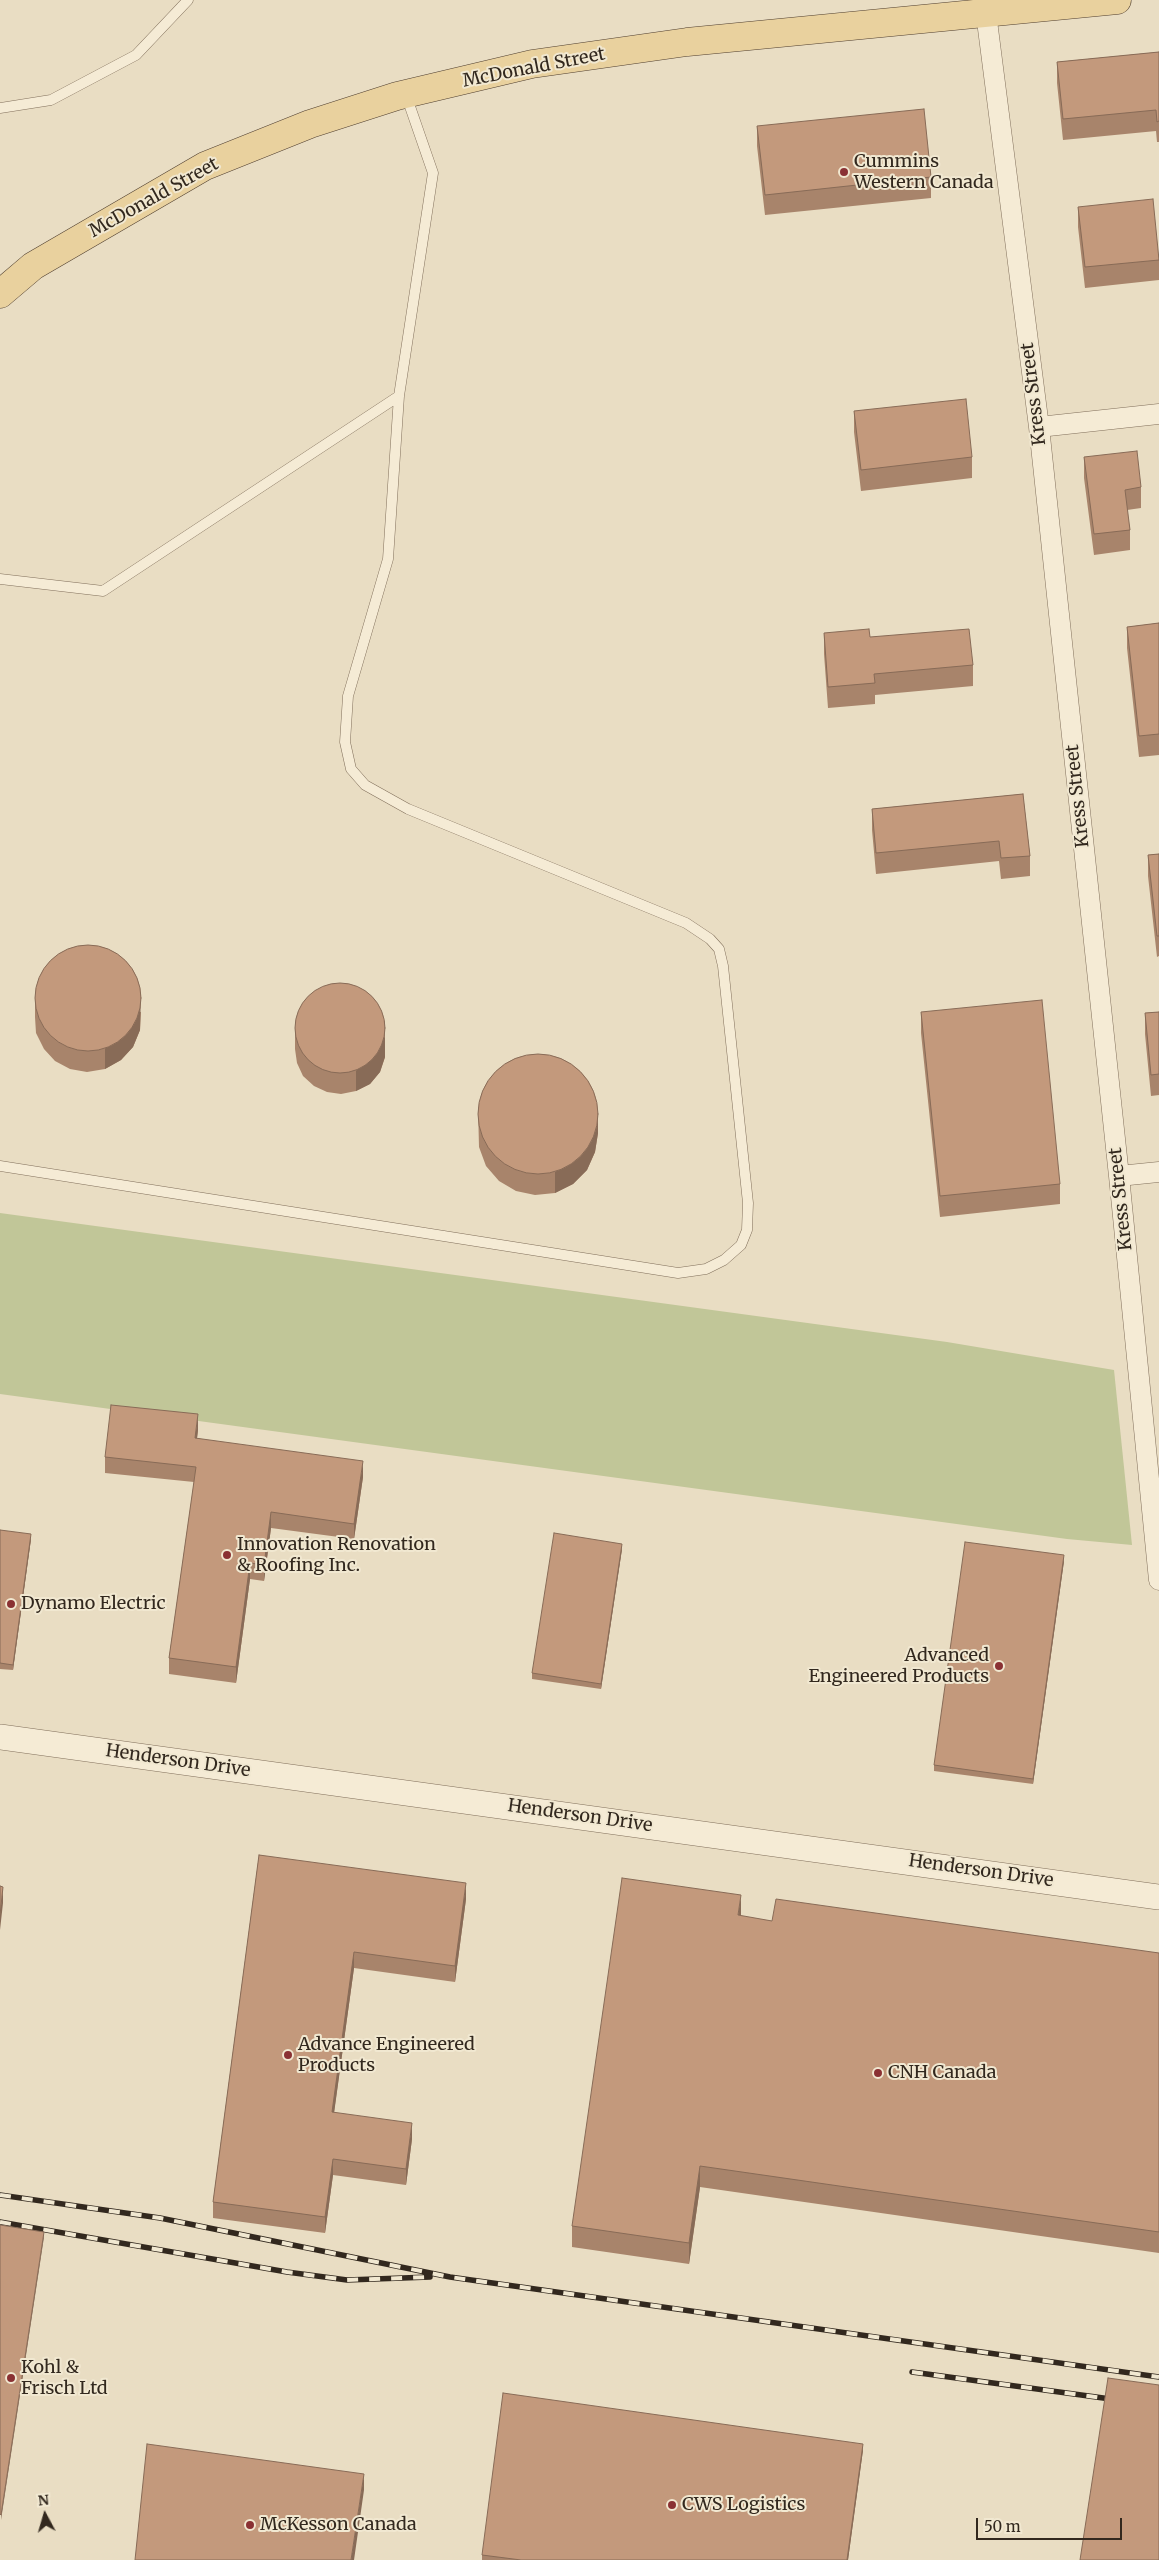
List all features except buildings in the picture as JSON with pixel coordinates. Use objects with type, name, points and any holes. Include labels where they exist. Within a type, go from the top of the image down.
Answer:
[{"type":"main road","name":"McDonald Street","points":[[0,294],[33,266],[205,166],[310,124],[406,94],[532,64],[687,42],[1117,0]]},
{"type":"street","name":"Kress Street","points":[[986,13],[1038,427],[1119,1176],[1159,1580]]},
{"type":"street","points":[[1038,427],[1159,414]]},
{"type":"street","points":[[1119,1176],[1159,1172]]},
{"type":"street","name":"Henderson Drive","points":[[0,1737],[1159,1897]]},
{"type":"lane","points":[[0,108],[51,100],[136,56],[188,0]]},
{"type":"lane","points":[[0,1166],[678,1273],[706,1270],[724,1260],[741,1245],[747,1230],[748,1202],[723,966],[719,949],[710,939],[686,923],[408,809],[365,785],[352,769],[346,742],[348,696],[388,559],[399,396],[433,173],[406,94]]},
{"type":"lane","points":[[0,579],[103,592],[399,396]]},
{"type":"green space","points":[[0,1213],[947,1342],[1114,1370],[1132,1545],[1067,1539],[0,1394]]},
{"type":"railway","points":[[0,2195],[160,2218],[450,2277],[1159,2377]]},
{"type":"railway","points":[[0,2222],[287,2272],[347,2280],[430,2277]]},
{"type":"railway","points":[[912,2372],[1118,2400]]},
{"type":"place","name":"Cummins Western Canada","points":[[844,172]]},
{"type":"place","name":"Innovation Renovation & Roofing Inc.","points":[[227,1555]]},
{"type":"place","name":"Dynamo Electric","points":[[11,1604]]},
{"type":"place","name":"Advanced Engineered Products","points":[[999,1666]]},
{"type":"place","name":"Advance Engineered Products","points":[[288,2055]]},
{"type":"place","name":"CNH Canada","points":[[878,2073]]},
{"type":"place","name":"Kohl & Frisch Ltd","points":[[11,2378]]},
{"type":"place","name":"CWS Logistics","points":[[672,2505]]},
{"type":"place","name":"McKesson Canada","points":[[250,2525]]}]
